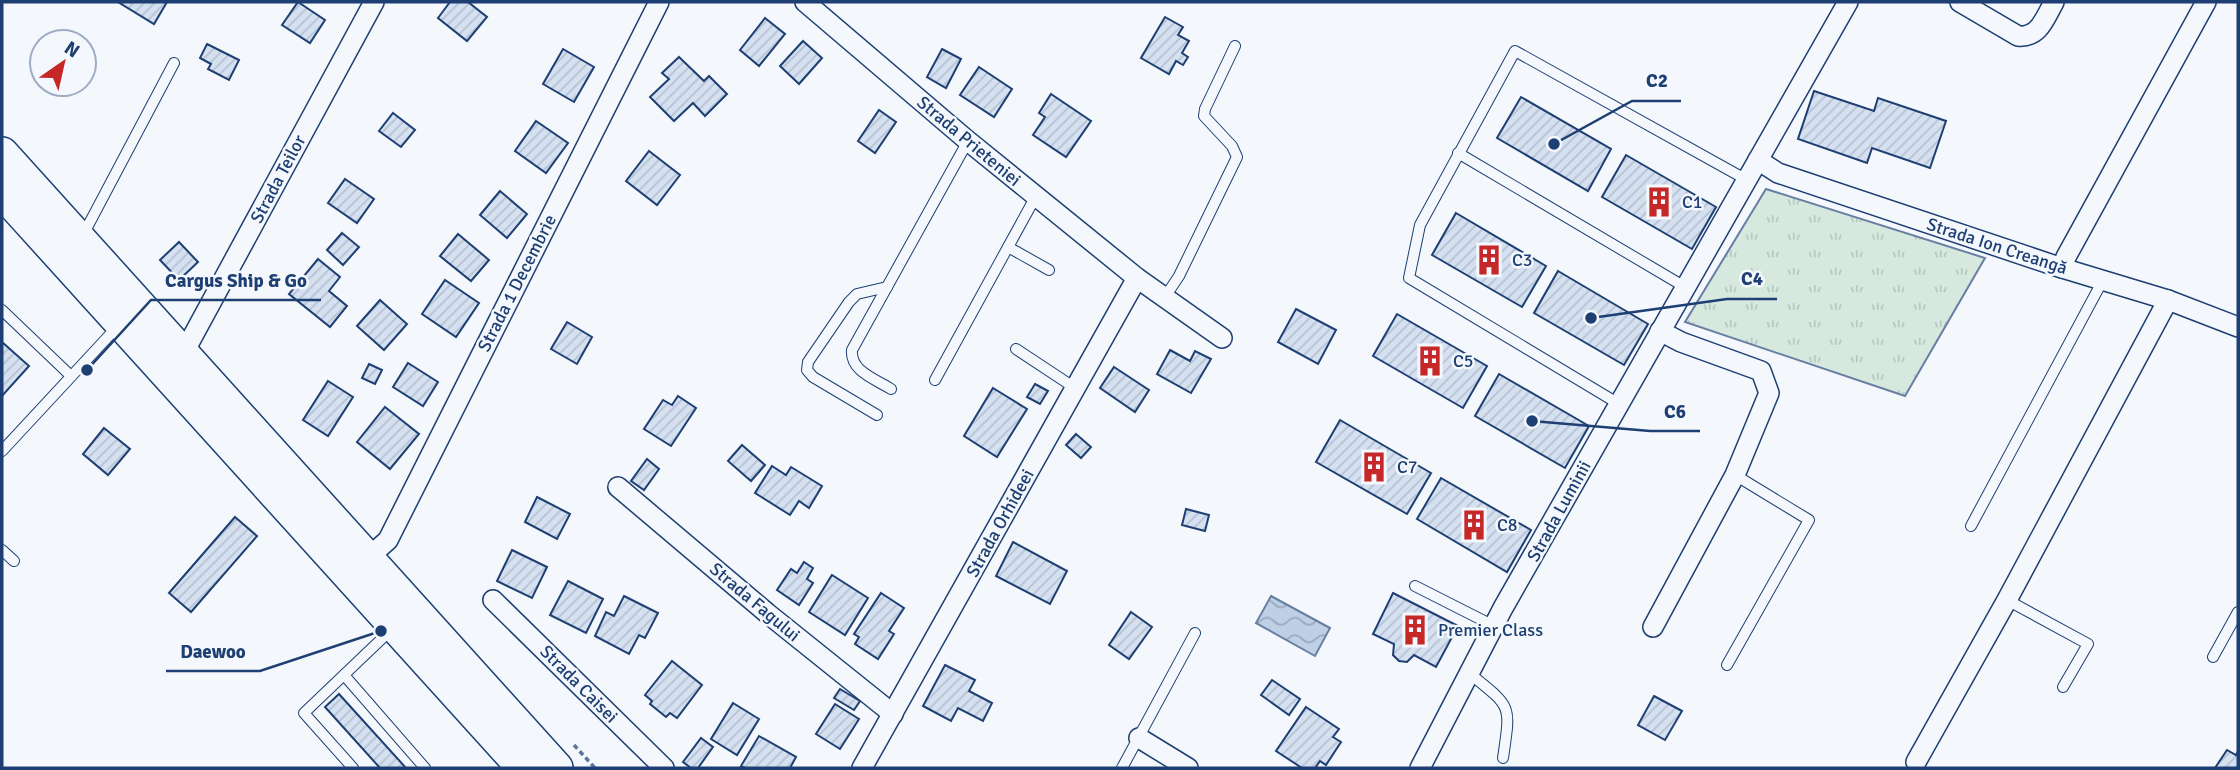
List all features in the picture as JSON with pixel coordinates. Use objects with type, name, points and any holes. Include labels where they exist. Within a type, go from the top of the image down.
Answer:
[{"type":"highway","points":[[2,154],[556,768]]},
{"type":"highway","points":[[2,191],[524,768]]},
{"type":"street","name":"Strada Teilor","points":[[182,356],[374,2]]},
{"type":"street","name":"Strada 1 Decembrie","points":[[368,559],[387,540],[659,2]]},
{"type":"street","name":"Strada Prieteniei","points":[[805,2],[968,141],[1136,278],[1222,338]]},
{"type":"street","name":"Strada Luminii","points":[[1420,768],[1494,626],[1848,2]]},
{"type":"street","points":[[1960,2],[2018,36],[2027,36],[2038,29],[2054,2]]},
{"type":"street","points":[[2062,268],[2206,2]]},
{"type":"street","name":"Strada Ion Creangă","points":[[1758,160],[1778,173],[2062,268],[2168,300],[2238,327]]},
{"type":"street","name":"Strada Orhideei","points":[[862,768],[1136,278]]},
{"type":"street","points":[[1916,762],[2007,600],[2168,300]]},
{"type":"street","points":[[1653,626],[1735,475],[1769,393],[1761,371],[1681,342],[1660,331]]},
{"type":"street","name":"Strada Fagului","points":[[618,487],[767,613],[894,714]]},
{"type":"street","name":"Strada Caisei","points":[[494,600],[664,768]]},
{"type":"street","points":[[1139,738],[1188,768]]},
{"type":"lane","points":[[1165,297],[1179,276],[1237,157],[1232,146],[1204,116],[1235,47]]},
{"type":"lane","points":[[1619,404],[1409,278],[1420,225],[1515,51],[1747,180]]},
{"type":"lane","points":[[80,240],[174,63]]},
{"type":"lane","points":[[891,389],[857,368],[851,360],[852,350],[968,141]]},
{"type":"lane","points":[[1458,153],[1685,287]]},
{"type":"lane","points":[[935,380],[1036,196]]},
{"type":"lane","points":[[1008,247],[1049,270]]},
{"type":"lane","points":[[1971,526],[2103,280]]},
{"type":"lane","points":[[877,415],[814,377],[807,370],[808,362],[849,302],[857,295],[887,287]]},
{"type":"lane","points":[[2,310],[71,376]]},
{"type":"lane","points":[[2,451],[121,323]]},
{"type":"lane","points":[[1016,349],[1075,388]]},
{"type":"lane","points":[[1727,665],[1810,520],[1735,475]]},
{"type":"lane","points":[[2,550],[14,561]]},
{"type":"lane","points":[[1415,586],[1494,626]]},
{"type":"lane","points":[[2007,600],[2088,644],[2063,687]]},
{"type":"lane","points":[[2213,657],[2238,612]]},
{"type":"lane","points":[[353,768],[304,713],[395,626]]},
{"type":"lane","points":[[1122,768],[1195,633]]},
{"type":"lane","points":[[1469,673],[1502,701],[1509,716],[1503,758]]},
{"type":"lane","points":[[344,675],[425,768]]},
{"type":"green space","points":[[1766,189],[1985,258],[1905,396],[1685,322]]},
{"type":"water","points":[[1271,596],[1330,628],[1315,656],[1256,623]]},
{"type":"building","points":[[118,2],[167,2],[154,24]]},
{"type":"building","points":[[298,2],[325,20],[310,43],[282,25]]},
{"type":"building","points":[[450,2],[468,2],[487,17],[467,41],[438,18]]},
{"type":"building","points":[[1165,17],[1183,27],[1178,35],[1189,41],[1182,53],[1188,57],[1183,65],[1176,61],[1169,74],[1141,58]]},
{"type":"building","points":[[765,18],[785,34],[759,66],[740,50]]},
{"type":"building","points":[[803,41],[822,58],[799,84],[780,66]]},
{"type":"building","points":[[207,44],[239,60],[229,80],[208,69],[211,64],[200,58]]},
{"type":"building","points":[[563,49],[594,67],[574,102],[543,84]]},
{"type":"building","points":[[942,49],[961,59],[946,88],[927,77]]},
{"type":"building","points":[[679,57],[704,81],[709,76],[727,94],[705,116],[693,103],[674,121],[650,97],[669,79],[662,73]]},
{"type":"building","points":[[979,67],[1012,89],[994,117],[960,95]]},
{"type":"building","points":[[1814,91],[1874,111],[1878,98],[1946,121],[1930,168],[1872,148],[1867,163],[1798,139]]},
{"type":"building","points":[[1051,94],[1091,121],[1066,157],[1033,135],[1045,117],[1039,113]]},
{"type":"building","points":[[1521,97],[1611,149],[1588,191],[1497,138]]},
{"type":"building","points":[[879,110],[896,122],[875,153],[858,141]]},
{"type":"building","points":[[393,113],[415,130],[401,147],[379,131]]},
{"type":"building","points":[[536,121],[568,143],[546,173],[515,151]]},
{"type":"building","points":[[649,151],[680,175],[657,205],[626,181]]},
{"type":"building","name":"C1","points":[[1626,155],[1716,207],[1692,249],[1602,197]]},
{"type":"building","points":[[345,179],[374,199],[357,223],[328,203]]},
{"type":"building","points":[[500,191],[527,214],[507,238],[480,215]]},
{"type":"building","name":"C3","points":[[1456,213],[1546,266],[1522,307],[1432,255]]},
{"type":"building","points":[[342,233],[359,247],[343,265],[327,250]]},
{"type":"building","points":[[458,234],[489,260],[471,281],[440,256]]},
{"type":"building","points":[[179,242],[198,262],[179,280],[160,260]]},
{"type":"building","points":[[318,259],[340,277],[329,291],[347,306],[330,327],[289,294]]},
{"type":"building","points":[[1558,271],[1648,324],[1624,365],[1534,313]]},
{"type":"building","points":[[445,280],[479,303],[456,337],[422,314]]},
{"type":"building","points":[[380,300],[407,324],[384,350],[357,326]]},
{"type":"building","points":[[1296,309],[1336,330],[1318,364],[1278,342]]},
{"type":"building","name":"C5","points":[[1397,314],[1487,366],[1463,408],[1373,356]]},
{"type":"building","points":[[567,322],[592,337],[577,364],[551,349]]},
{"type":"building","points":[[2,342],[29,366],[2,396]]},
{"type":"building","points":[[1170,350],[1190,361],[1195,351],[1211,359],[1191,393],[1157,374]]},
{"type":"building","points":[[408,363],[438,382],[423,406],[393,387]]},
{"type":"building","points":[[369,364],[382,370],[375,384],[362,378]]},
{"type":"building","points":[[1114,367],[1149,390],[1135,412],[1100,388]]},
{"type":"building","points":[[1499,374],[1589,426],[1565,468],[1475,416]]},
{"type":"building","points":[[328,381],[353,397],[328,436],[303,420]]},
{"type":"building","points":[[1035,384],[1048,391],[1040,404],[1027,397]]},
{"type":"building","points":[[993,388],[1027,409],[997,457],[964,436]]},
{"type":"building","points":[[678,396],[696,408],[671,446],[644,429],[663,400],[672,405]]},
{"type":"building","points":[[385,407],[419,434],[390,469],[357,442]]},
{"type":"building","name":"C7","points":[[1340,420],[1431,473],[1407,514],[1316,462]]},
{"type":"building","points":[[104,428],[130,449],[108,475],[83,454]]},
{"type":"building","points":[[1076,434],[1091,447],[1081,458],[1066,445]]},
{"type":"building","points":[[742,445],[765,465],[751,481],[728,461]]},
{"type":"building","points":[[647,459],[659,469],[644,490],[631,481]]},
{"type":"building","points":[[772,466],[786,475],[791,467],[822,486],[809,508],[799,501],[790,515],[755,493]]},
{"type":"building","name":"C8","points":[[1441,478],[1531,530],[1507,572],[1417,519]]},
{"type":"building","points":[[537,497],[570,514],[557,539],[525,522]]},
{"type":"building","points":[[1186,509],[1209,515],[1205,531],[1182,525]]},
{"type":"building","points":[[235,517],[257,536],[191,612],[169,593]]},
{"type":"building","points":[[1013,542],[1067,571],[1050,604],[996,576]]},
{"type":"building","points":[[512,550],[547,567],[532,598],[497,581]]},
{"type":"building","points":[[804,562],[813,568],[807,579],[813,583],[799,605],[777,590],[791,569],[797,573]]},
{"type":"building","points":[[832,575],[868,598],[845,635],[809,612]]},
{"type":"building","points":[[568,581],[603,599],[586,633],[550,615]]},
{"type":"building","points":[[881,593],[904,608],[889,631],[894,634],[878,659],[855,644],[859,637],[854,634]]},
{"type":"building","name":"Premier Class","points":[[1393,593],[1458,626],[1436,667],[1414,655],[1407,662],[1399,661],[1393,655],[1394,644],[1373,634]]},
{"type":"building","points":[[624,596],[658,613],[645,638],[639,635],[629,654],[595,636],[606,612],[614,616]]},
{"type":"building","points":[[1131,612],[1152,627],[1129,659],[1109,645]]},
{"type":"building","points":[[672,661],[702,685],[677,718],[670,713],[666,717],[650,704],[652,701],[645,695]]},
{"type":"building","points":[[945,665],[975,680],[969,691],[992,703],[983,721],[958,708],[951,721],[923,706]]},
{"type":"building","points":[[1272,680],[1300,699],[1289,715],[1261,695]]},
{"type":"building","points":[[840,689],[860,701],[854,710],[834,698]]},
{"type":"building","points":[[339,694],[406,768],[380,768],[325,707]]},
{"type":"building","points":[[1654,696],[1682,711],[1665,740],[1638,725]]},
{"type":"building","points":[[733,703],[759,719],[737,755],[711,739]]},
{"type":"building","points":[[835,704],[859,719],[840,749],[816,734]]},
{"type":"building","points":[[1306,707],[1339,729],[1333,737],[1341,742],[1326,765],[1320,761],[1315,768],[1302,768],[1276,751]]},
{"type":"building","points":[[759,736],[796,757],[790,768],[741,766]]},
{"type":"building","points":[[701,738],[713,747],[698,768],[691,768],[683,762]]},
{"type":"building","points":[[2227,750],[2236,755],[2238,751],[2238,768],[2215,768]]},
{"type":"place","name":"C2","points":[[1554,144]]},
{"type":"place","name":"C1","points":[[1659,202]]},
{"type":"place","name":"C3","points":[[1489,260]]},
{"type":"place","name":"C4","points":[[1591,318]]},
{"type":"place","name":"C5","points":[[1430,361]]},
{"type":"place","name":"Cargus Ship & Go","points":[[87,370]]},
{"type":"place","name":"C6","points":[[1532,421]]},
{"type":"place","name":"C7","points":[[1374,467]]},
{"type":"place","name":"C8","points":[[1474,525]]},
{"type":"place","name":"Premier Class","points":[[1415,630]]},
{"type":"place","name":"Daewoo","points":[[381,631]]}]
